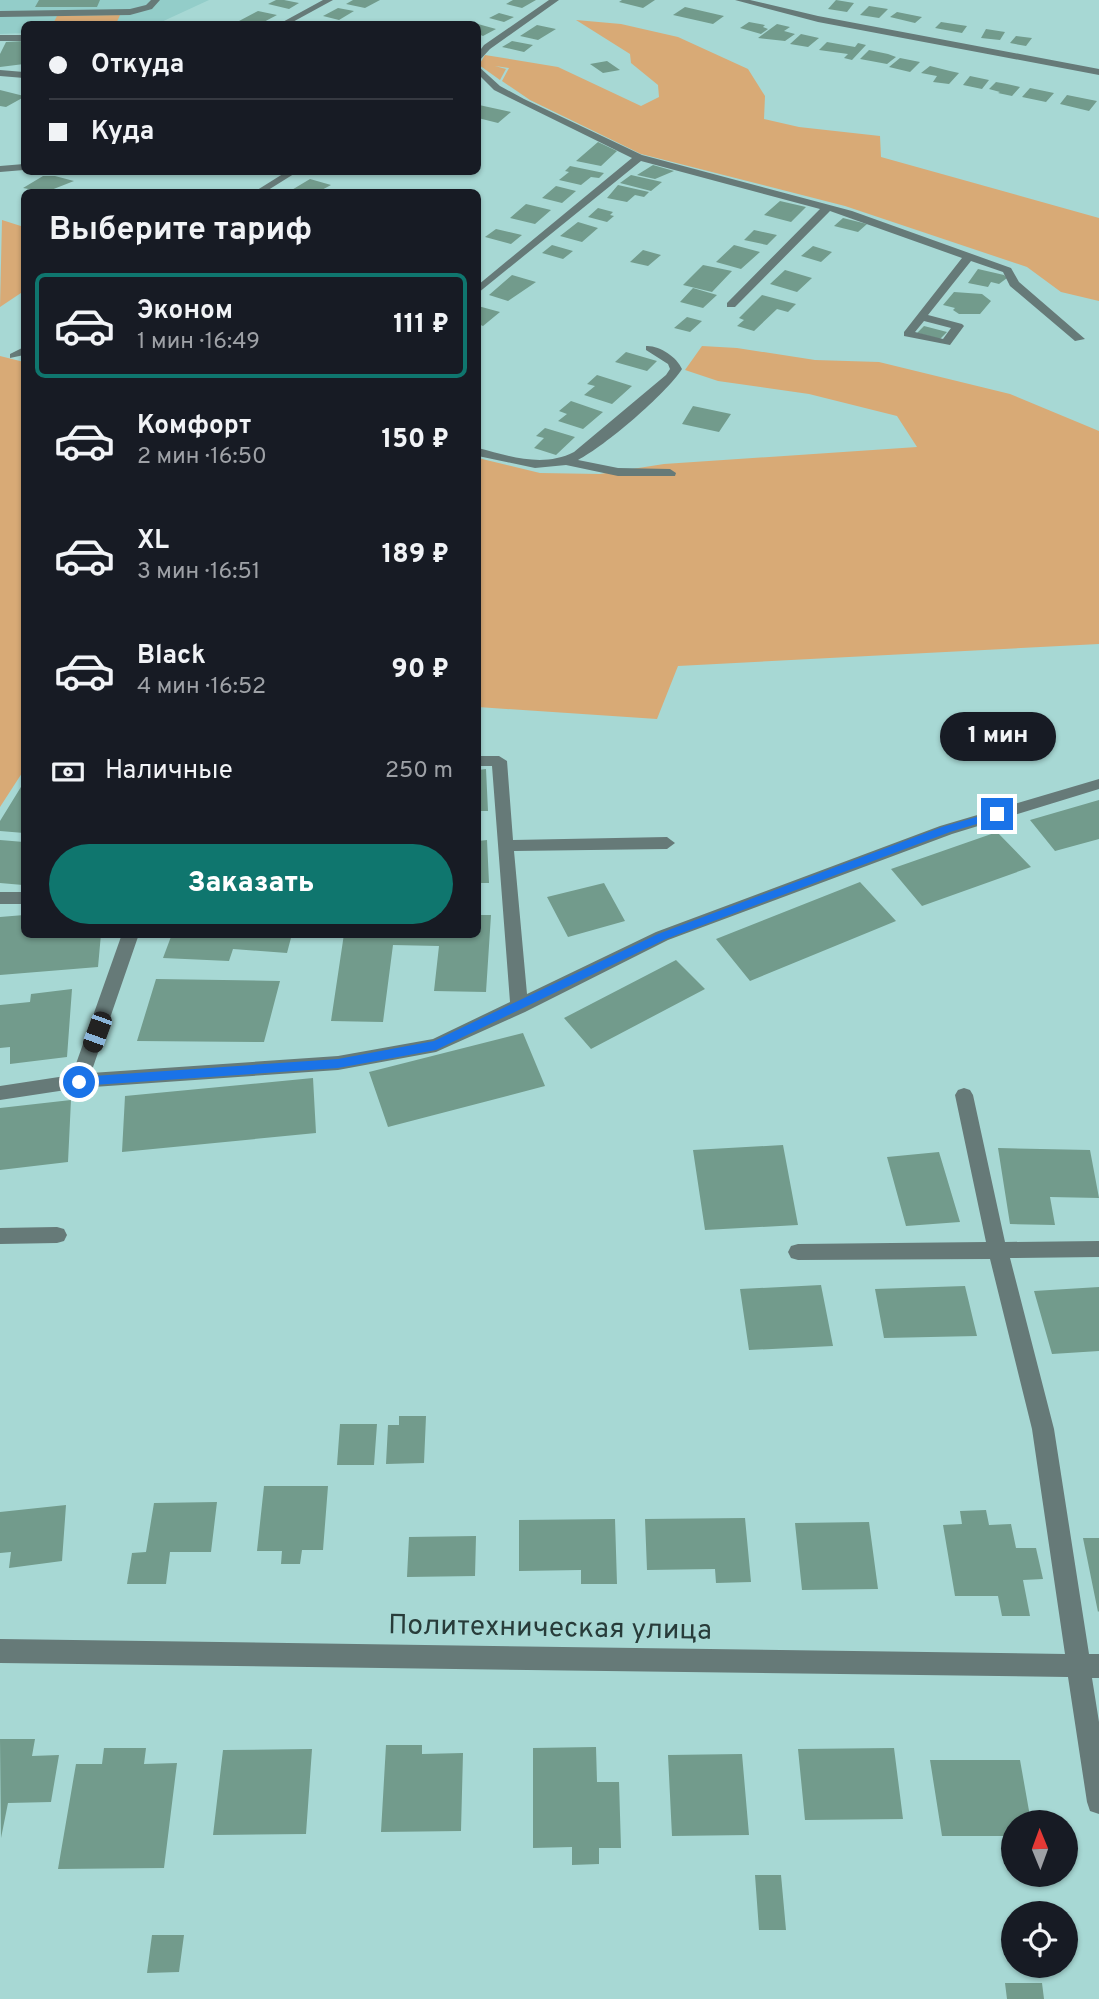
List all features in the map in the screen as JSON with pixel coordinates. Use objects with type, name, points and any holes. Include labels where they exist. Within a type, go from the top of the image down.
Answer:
[{"type":"street","points":[[0,14],[130,12],[149,7],[156,0]]},
{"type":"street","points":[[290,21],[329,0]]},
{"type":"street","points":[[481,55],[487,47],[555,0]]},
{"type":"street","points":[[739,0],[818,19],[1099,72]]},
{"type":"street","points":[[0,38],[21,38]]},
{"type":"street","points":[[0,73],[21,75]]},
{"type":"street","points":[[481,73],[487,80],[521,101],[639,157],[828,207],[1007,270],[1014,284],[1079,339]]},
{"type":"street","points":[[481,288],[639,157]]},
{"type":"street","points":[[0,169],[21,167]]},
{"type":"street","points":[[264,189],[287,175]]},
{"type":"street","points":[[731,305],[828,207]]},
{"type":"street","points":[[921,317],[968,257]]},
{"type":"street","points":[[568,461],[671,377],[676,369],[673,362],[649,348]]},
{"type":"street","points":[[481,453],[520,462],[546,464],[568,461],[590,470],[629,475],[670,473]]},
{"type":"street","points":[[481,761],[499,761],[519,1007]]},
{"type":"street","points":[[0,1093],[79,1082],[338,1063],[436,1045],[662,936],[946,830],[1099,784]]},
{"type":"street","points":[[506,846],[667,843]]},
{"type":"street","points":[[0,898],[21,898]]},
{"type":"street","points":[[79,1082],[130,938]]},
{"type":"street","points":[[964,1095],[997,1248],[1043,1429],[1089,1667],[1099,1802]]},
{"type":"street","points":[[0,1237],[57,1235]]},
{"type":"street","points":[[797,1252],[1099,1249]]},
{"type":"street","name":"Политехническая улица","points":[[0,1651],[1089,1667]]},
{"type":"shaded area","points":[[0,0],[209,0],[164,21],[21,21],[21,33],[0,34]]},
{"type":"shaded area","points":[[120,15],[117,21],[54,21],[57,16]]},
{"type":"shaded area","points":[[576,20],[621,24],[678,37],[748,69],[765,96],[764,119],[799,127],[880,136],[881,157],[1099,218],[1099,301],[1061,292],[1027,267],[845,206],[641,154],[530,100],[502,81],[509,68],[495,66],[506,69],[500,80],[481,66],[485,55],[558,67],[641,106],[659,97],[658,85],[631,63],[630,54]]},
{"type":"shaded area","points":[[2,220],[21,226],[21,293],[0,307]]},
{"type":"shaded area","points":[[702,346],[737,348],[815,360],[879,362],[1010,394],[1099,431],[1099,644],[678,666],[657,719],[481,707],[481,459],[540,473],[600,474],[664,464],[917,447],[897,416],[809,394],[718,381],[685,370]]},
{"type":"shaded area","points":[[0,356],[21,361],[21,775],[0,807]]},
{"type":"building","points":[[39,0],[100,0],[97,7],[35,7]]},
{"type":"building","points":[[276,0],[299,3],[289,9],[268,4]]},
{"type":"building","points":[[353,0],[380,0],[365,8],[346,4]]},
{"type":"building","points":[[513,0],[536,0],[522,8],[506,4]]},
{"type":"building","points":[[655,0],[643,8],[619,2]]},
{"type":"building","points":[[836,0],[854,3],[847,12],[828,9]]},
{"type":"building","points":[[869,6],[888,9],[879,18],[860,15]]},
{"type":"building","points":[[685,7],[724,16],[713,24],[673,15]]},
{"type":"building","points":[[338,8],[354,11],[339,20],[323,16]]},
{"type":"building","points":[[258,11],[277,15],[266,21],[239,21]]},
{"type":"building","points":[[897,12],[922,17],[915,23],[890,17]]},
{"type":"building","points":[[499,13],[514,17],[504,22],[489,18]]},
{"type":"building","points":[[749,22],[765,25],[763,27],[768,29],[761,34],[740,28]]},
{"type":"building","points":[[941,22],[967,26],[962,33],[935,28]]},
{"type":"building","points":[[777,24],[790,27],[784,31],[795,34],[785,41],[758,38]]},
{"type":"building","points":[[481,25],[496,29],[483,36]]},
{"type":"building","points":[[537,25],[556,29],[538,40],[520,36]]},
{"type":"building","points":[[986,29],[1005,32],[1000,40],[981,38]]},
{"type":"building","points":[[801,34],[819,38],[808,47],[790,44]]},
{"type":"building","points":[[1016,36],[1032,38],[1026,46],[1010,43]]},
{"type":"building","points":[[21,41],[21,64],[0,67],[0,54],[6,42]]},
{"type":"building","points":[[512,41],[533,45],[524,52],[502,47]]},
{"type":"building","points":[[827,42],[855,47],[858,43],[866,45],[852,60],[844,58],[848,54],[819,50]]},
{"type":"building","points":[[869,50],[896,57],[887,64],[860,59]]},
{"type":"building","points":[[900,58],[920,62],[910,72],[889,67]]},
{"type":"building","points":[[607,61],[620,70],[603,73],[590,64]]},
{"type":"building","points":[[930,66],[959,73],[949,84],[933,82],[937,76],[921,73]]},
{"type":"building","points":[[970,76],[989,80],[982,89],[963,85]]},
{"type":"building","points":[[996,82],[1020,87],[1012,96],[989,89]]},
{"type":"building","points":[[1030,88],[1054,93],[1046,102],[1022,97]]},
{"type":"building","points":[[0,90],[21,95],[21,99],[6,107],[0,106]]},
{"type":"building","points":[[1067,95],[1097,101],[1089,111],[1060,104]]},
{"type":"building","points":[[481,105],[511,112],[498,123],[481,119]]},
{"type":"building","points":[[598,142],[617,151],[601,166],[576,161]]},
{"type":"building","points":[[653,165],[674,171],[655,179],[637,175]]},
{"type":"building","points":[[570,166],[604,173],[599,178],[591,177],[581,185],[559,180],[569,172],[565,171]]},
{"type":"building","points":[[631,175],[662,182],[651,191],[620,183]]},
{"type":"building","points":[[43,176],[74,181],[54,189],[23,188]]},
{"type":"building","points":[[310,179],[331,185],[324,189],[293,189]]},
{"type":"building","points":[[618,185],[649,192],[644,197],[635,195],[627,202],[607,198]]},
{"type":"building","points":[[556,186],[576,191],[562,203],[542,198]]},
{"type":"building","points":[[780,201],[806,207],[791,222],[764,215]]},
{"type":"building","points":[[526,204],[551,210],[535,224],[510,218]]},
{"type":"building","points":[[598,208],[613,212],[610,215],[614,216],[607,222],[588,217]]},
{"type":"building","points":[[843,218],[867,224],[858,232],[834,226]]},
{"type":"building","points":[[578,222],[598,228],[582,242],[560,236]]},
{"type":"building","points":[[496,229],[522,235],[511,244],[485,237]]},
{"type":"building","points":[[754,230],[777,235],[767,245],[744,240]]},
{"type":"building","points":[[552,245],[573,251],[563,259],[542,253]]},
{"type":"building","points":[[734,245],[760,252],[741,269],[716,262]]},
{"type":"building","points":[[813,246],[832,252],[821,262],[801,256]]},
{"type":"building","points":[[643,250],[661,255],[648,266],[630,262]]},
{"type":"building","points":[[703,265],[732,271],[712,292],[683,285]]},
{"type":"building","points":[[978,269],[1007,278],[999,284],[991,282],[988,287],[968,283]]},
{"type":"building","points":[[785,270],[812,278],[797,292],[770,284]]},
{"type":"building","points":[[512,275],[536,282],[508,301],[489,295]]},
{"type":"building","points":[[693,288],[717,295],[703,308],[680,302]]},
{"type":"building","points":[[954,292],[982,294],[991,301],[980,314],[959,314],[953,310],[955,308],[943,305]]},
{"type":"building","points":[[762,295],[796,304],[788,312],[777,309],[754,331],[737,326],[744,320],[739,318]]},
{"type":"building","points":[[481,307],[500,312],[483,326]]},
{"type":"building","points":[[687,317],[702,321],[690,332],[674,328]]},
{"type":"building","points":[[924,326],[947,332],[940,339],[917,333]]},
{"type":"building","points":[[626,352],[657,361],[647,371],[615,362]]},
{"type":"building","points":[[597,375],[632,386],[612,404],[584,395],[595,386],[587,384]]},
{"type":"building","points":[[571,401],[603,412],[583,429],[558,421],[567,414],[559,411]]},
{"type":"building","points":[[693,406],[731,414],[719,432],[682,424]]},
{"type":"building","points":[[545,428],[575,437],[556,455],[534,448],[544,438],[536,436]]},
{"type":"building","points":[[486,769],[488,811],[481,811],[481,770]]},
{"type":"building","points":[[21,787],[21,833],[0,831],[0,821]]},
{"type":"building","points":[[1099,800],[1099,839],[1055,851],[1030,820]]},
{"type":"building","points":[[997,832],[1031,867],[922,906],[891,869]]},
{"type":"building","points":[[0,840],[21,842],[21,885],[0,883]]},
{"type":"building","points":[[487,840],[489,883],[481,883],[481,841]]},
{"type":"building","points":[[860,882],[896,921],[750,981],[716,939]]},
{"type":"building","points":[[604,883],[625,921],[568,937],[547,897]]},
{"type":"building","points":[[21,915],[21,938],[101,938],[98,967],[0,975],[0,917]]},
{"type":"building","points":[[481,915],[491,915],[486,992],[434,991],[439,946],[393,945],[383,1022],[331,1021],[343,938],[481,938]]},
{"type":"building","points":[[170,938],[291,938],[287,953],[233,949],[229,961],[163,958]]},
{"type":"building","points":[[676,960],[705,989],[591,1049],[564,1018]]},
{"type":"building","points":[[156,979],[280,981],[264,1042],[137,1041]]},
{"type":"building","points":[[72,989],[67,1057],[10,1064],[10,1047],[0,1048],[0,1005],[30,1002],[31,994]]},
{"type":"building","points":[[523,1033],[545,1086],[388,1127],[369,1072]]},
{"type":"building","points":[[313,1078],[316,1133],[122,1152],[125,1096]]},
{"type":"building","points":[[71,1100],[68,1162],[0,1170],[0,1108]]},
{"type":"building","points":[[783,1145],[798,1225],[705,1230],[693,1150]]},
{"type":"building","points":[[998,1148],[1090,1150],[1099,1198],[1050,1197],[1055,1225],[1010,1224]]},
{"type":"building","points":[[939,1152],[960,1222],[906,1226],[887,1157]]},
{"type":"building","points":[[821,1285],[833,1346],[749,1350],[740,1289]]},
{"type":"building","points":[[965,1286],[977,1336],[884,1338],[875,1289]]},
{"type":"building","points":[[1099,1287],[1099,1351],[1052,1354],[1034,1291]]},
{"type":"building","points":[[399,1416],[426,1416],[424,1463],[386,1464],[388,1425],[399,1425]]},
{"type":"building","points":[[340,1424],[377,1424],[374,1465],[337,1465]]},
{"type":"building","points":[[264,1486],[328,1486],[323,1550],[302,1550],[300,1564],[281,1564],[282,1551],[257,1551]]},
{"type":"building","points":[[217,1502],[211,1552],[170,1552],[166,1584],[127,1584],[132,1553],[146,1552],[154,1503]]},
{"type":"building","points":[[66,1505],[62,1561],[9,1568],[11,1552],[0,1553],[0,1512]]},
{"type":"building","points":[[986,1510],[989,1525],[1011,1524],[1016,1548],[1036,1548],[1043,1579],[1023,1580],[1030,1616],[1002,1616],[998,1596],[955,1596],[943,1525],[962,1524],[960,1511]]},
{"type":"building","points":[[745,1518],[751,1582],[716,1583],[715,1569],[647,1570],[645,1519]]},
{"type":"building","points":[[615,1519],[617,1584],[581,1584],[581,1570],[519,1571],[519,1520]]},
{"type":"building","points":[[869,1522],[878,1589],[802,1590],[795,1523]]},
{"type":"building","points":[[476,1536],[475,1576],[407,1577],[409,1537]]},
{"type":"building","points":[[1083,1538],[1099,1538],[1098,1612]]},
{"type":"building","points":[[0,1739],[35,1739],[32,1756],[59,1755],[51,1802],[8,1803],[1,1838]]},
{"type":"building","points":[[386,1745],[422,1745],[422,1754],[463,1753],[461,1831],[381,1832]]},
{"type":"building","points":[[596,1747],[597,1782],[619,1782],[621,1848],[599,1848],[599,1864],[572,1865],[572,1847],[533,1848],[533,1748]]},
{"type":"building","points":[[104,1748],[146,1748],[144,1764],[177,1763],[164,1868],[58,1869],[76,1764],[102,1764]]},
{"type":"building","points":[[894,1748],[903,1819],[805,1820],[798,1749]]},
{"type":"building","points":[[312,1749],[306,1834],[213,1835],[223,1750]]},
{"type":"building","points":[[742,1754],[749,1835],[672,1836],[668,1755]]},
{"type":"building","points":[[930,1760],[1020,1760],[1029,1810],[1001,1810],[1001,1836],[942,1836]]},
{"type":"building","points":[[755,1875],[781,1875],[786,1930],[759,1930]]},
{"type":"building","points":[[152,1935],[184,1935],[179,1972],[147,1973]]},
{"type":"building","points":[[1005,1983],[1042,1983],[1044,1999],[1007,1999]]},
{"type":"route","points":[[79,1082],[338,1063],[436,1045],[662,936],[946,830],[997,814]]}]
